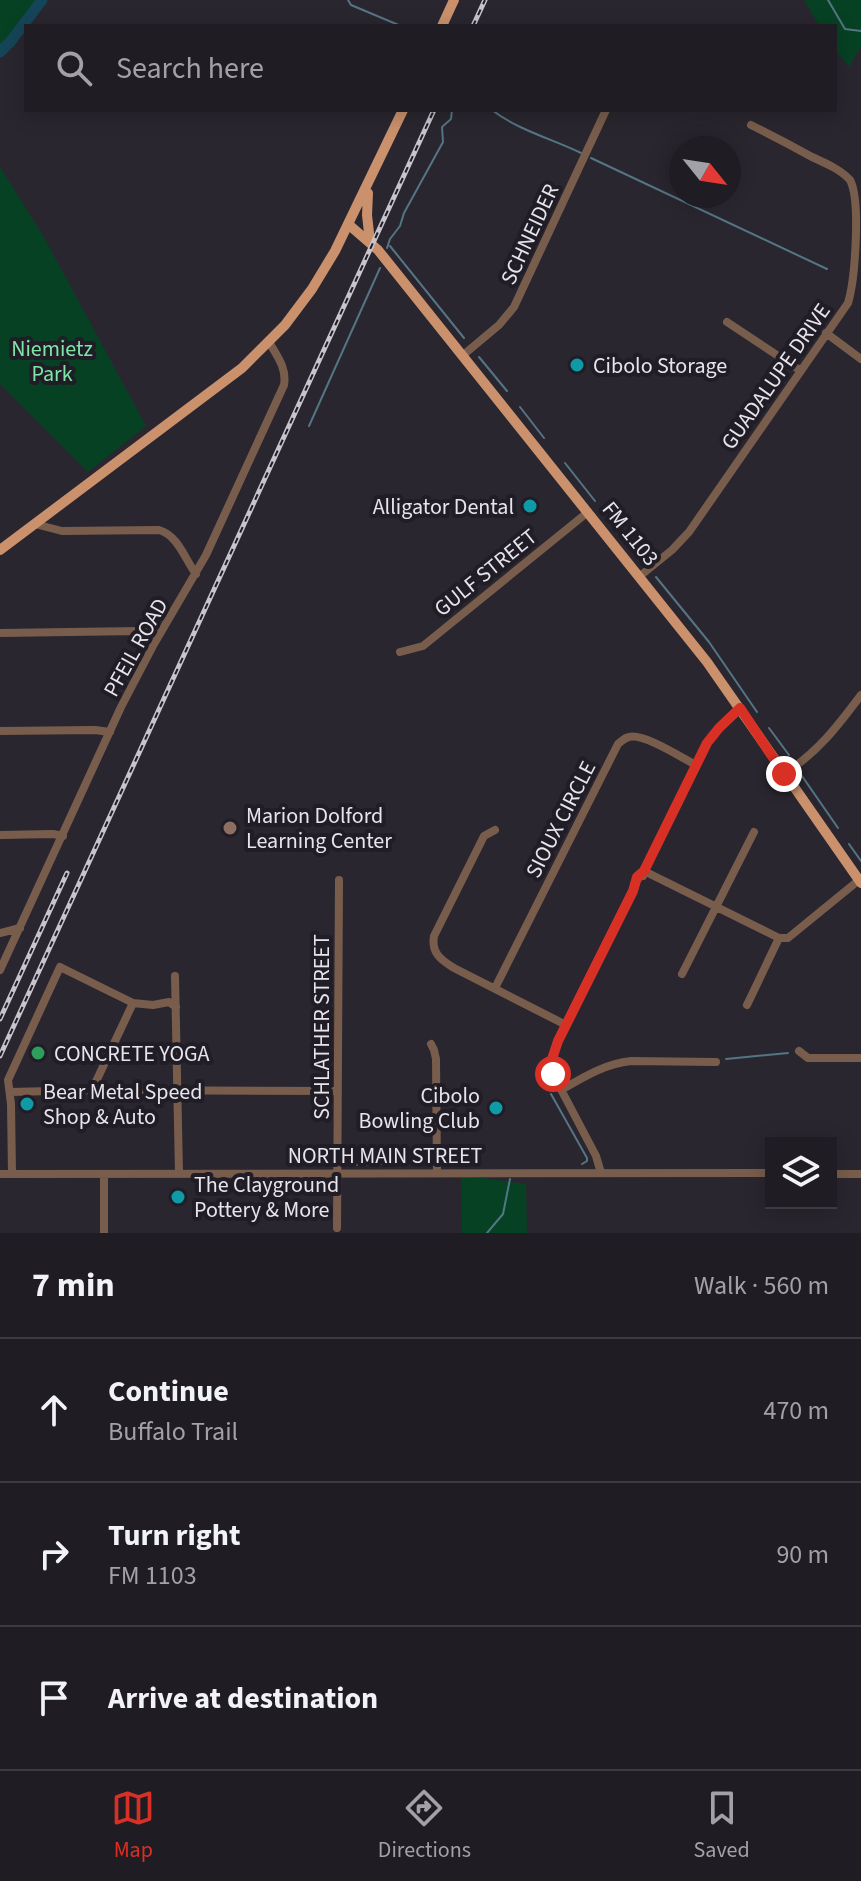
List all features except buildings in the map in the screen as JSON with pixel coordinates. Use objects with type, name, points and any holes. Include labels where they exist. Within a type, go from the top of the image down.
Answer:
[{"type":"main road","points":[[443,24],[454,0]]},
{"type":"main road","points":[[0,550],[230,377],[269,342],[298,309],[322,274],[402,112]]},
{"type":"main road","points":[[370,180],[366,199],[370,242]]},
{"type":"main road","name":"FM 1103","points":[[348,224],[370,242],[707,662],[860,882]]},
{"type":"street","name":"SCHNEIDER","points":[[462,356],[499,325],[514,307],[605,112]]},
{"type":"street","name":"GUADALUPE DRIVE","points":[[640,576],[689,532],[848,303],[858,231],[853,185],[832,167],[751,125]]},
{"type":"street","points":[[727,322],[801,371]]},
{"type":"street","points":[[826,333],[861,359]]},
{"type":"street","name":"PFEIL ROAD","points":[[0,970],[134,682],[196,574],[284,385],[283,366],[269,342]]},
{"type":"street","name":"GULF STREET","points":[[400,652],[423,646],[588,512]]},
{"type":"street","points":[[35,524],[62,531],[167,532],[196,574]]},
{"type":"street","points":[[0,633],[140,631],[160,634]]},
{"type":"street","points":[[784,774],[823,744],[861,695]]},
{"type":"street","points":[[601,1173],[596,1156],[553,1074],[555,1048],[633,891],[637,877],[644,871],[696,765],[713,735],[740,708]]},
{"type":"street","points":[[0,731],[110,732]]},
{"type":"street","name":"SIOUX CIRCLE","points":[[495,988],[618,744],[629,737],[636,737],[696,765]]},
{"type":"street","points":[[495,830],[484,836],[433,941],[436,954],[444,962],[566,1025]]},
{"type":"street","points":[[682,974],[754,832]]},
{"type":"street","points":[[0,835],[63,836]]},
{"type":"street","points":[[644,871],[779,938],[788,938],[860,882]]},
{"type":"street","name":"SCHLATHER STREET","points":[[337,1228],[339,880]]},
{"type":"street","points":[[0,933],[20,928]]},
{"type":"street","points":[[747,1005],[779,938]]},
{"type":"street","points":[[12,1174],[8,1080],[60,967],[133,1003],[169,1002],[176,1007]]},
{"type":"street","points":[[175,976],[179,1174]]},
{"type":"street","points":[[92,1090],[133,1003]]},
{"type":"street","points":[[431,1044],[436,1059],[437,1173]]},
{"type":"street","points":[[799,1051],[808,1058],[861,1058]]},
{"type":"street","points":[[561,1090],[599,1068],[617,1062],[716,1062]]},
{"type":"street","points":[[10,1092],[338,1091]]},
{"type":"street","name":"NORTH MAIN STREET","points":[[0,1174],[765,1173]]},
{"type":"street","points":[[104,1174],[104,1233]]},
{"type":"street","points":[[837,1174],[861,1174]]},
{"type":"green space","points":[[0,0],[42,0],[0,52]]},
{"type":"green space","points":[[804,0],[861,0],[861,47],[849,67],[837,52],[837,24],[818,24]]},
{"type":"green space","name":"Niemietz Park","points":[[0,167],[44,237],[146,426],[88,472],[0,384]]},
{"type":"green space","points":[[461,1175],[526,1184],[527,1233],[462,1233]]},
{"type":"waterway","points":[[0,52],[42,0]]},
{"type":"waterway","points":[[348,0],[351,5],[396,24]]},
{"type":"waterway","points":[[828,0],[845,29],[861,31]]},
{"type":"waterway","points":[[387,248],[443,142],[442,127],[451,119],[452,112]]},
{"type":"waterway","points":[[495,112],[524,129],[581,153]]},
{"type":"waterway","points":[[591,158],[827,269]]},
{"type":"waterway","points":[[390,246],[464,338]]},
{"type":"waterway","points":[[309,426],[380,268]]},
{"type":"waterway","points":[[479,357],[507,391]]},
{"type":"waterway","points":[[520,407],[544,438]]},
{"type":"waterway","points":[[565,463],[595,501]]},
{"type":"waterway","points":[[609,517],[613,522]]},
{"type":"waterway","points":[[626,538],[643,559]]},
{"type":"waterway","points":[[656,577],[709,642],[757,712]]},
{"type":"waterway","points":[[769,728],[789,755]]},
{"type":"waterway","points":[[802,776],[838,828]]},
{"type":"waterway","points":[[849,844],[861,861]]},
{"type":"waterway","points":[[726,1059],[788,1053]]},
{"type":"waterway","points":[[551,1094],[587,1158],[582,1164]]},
{"type":"waterway","points":[[346,1165],[383,1164]]},
{"type":"waterway","points":[[487,1233],[503,1214],[510,1179]]},
{"type":"railway","points":[[474,24],[485,0]]},
{"type":"railway","points":[[0,1056],[433,112]]},
{"type":"railway","points":[[0,1019],[67,873]]},
{"type":"place","name":"Cibolo Storage","points":[[577,365]]},
{"type":"place","name":"Alligator Dental","points":[[530,506]]},
{"type":"place","name":"Marion Dolford Learning Center","points":[[230,828]]},
{"type":"place","name":"CONCRETE YOGA","points":[[38,1053]]},
{"type":"place","name":"Bear Metal Speed Shop & Auto","points":[[27,1104]]},
{"type":"place","name":"Cibolo Bowling Club","points":[[496,1108]]},
{"type":"place","name":"The Clayground Pottery & More","points":[[178,1197]]},
{"type":"route","points":[[553,1074],[552,1059],[558,1041],[633,891],[637,877],[644,871],[713,735],[740,708],[784,774]]}]
